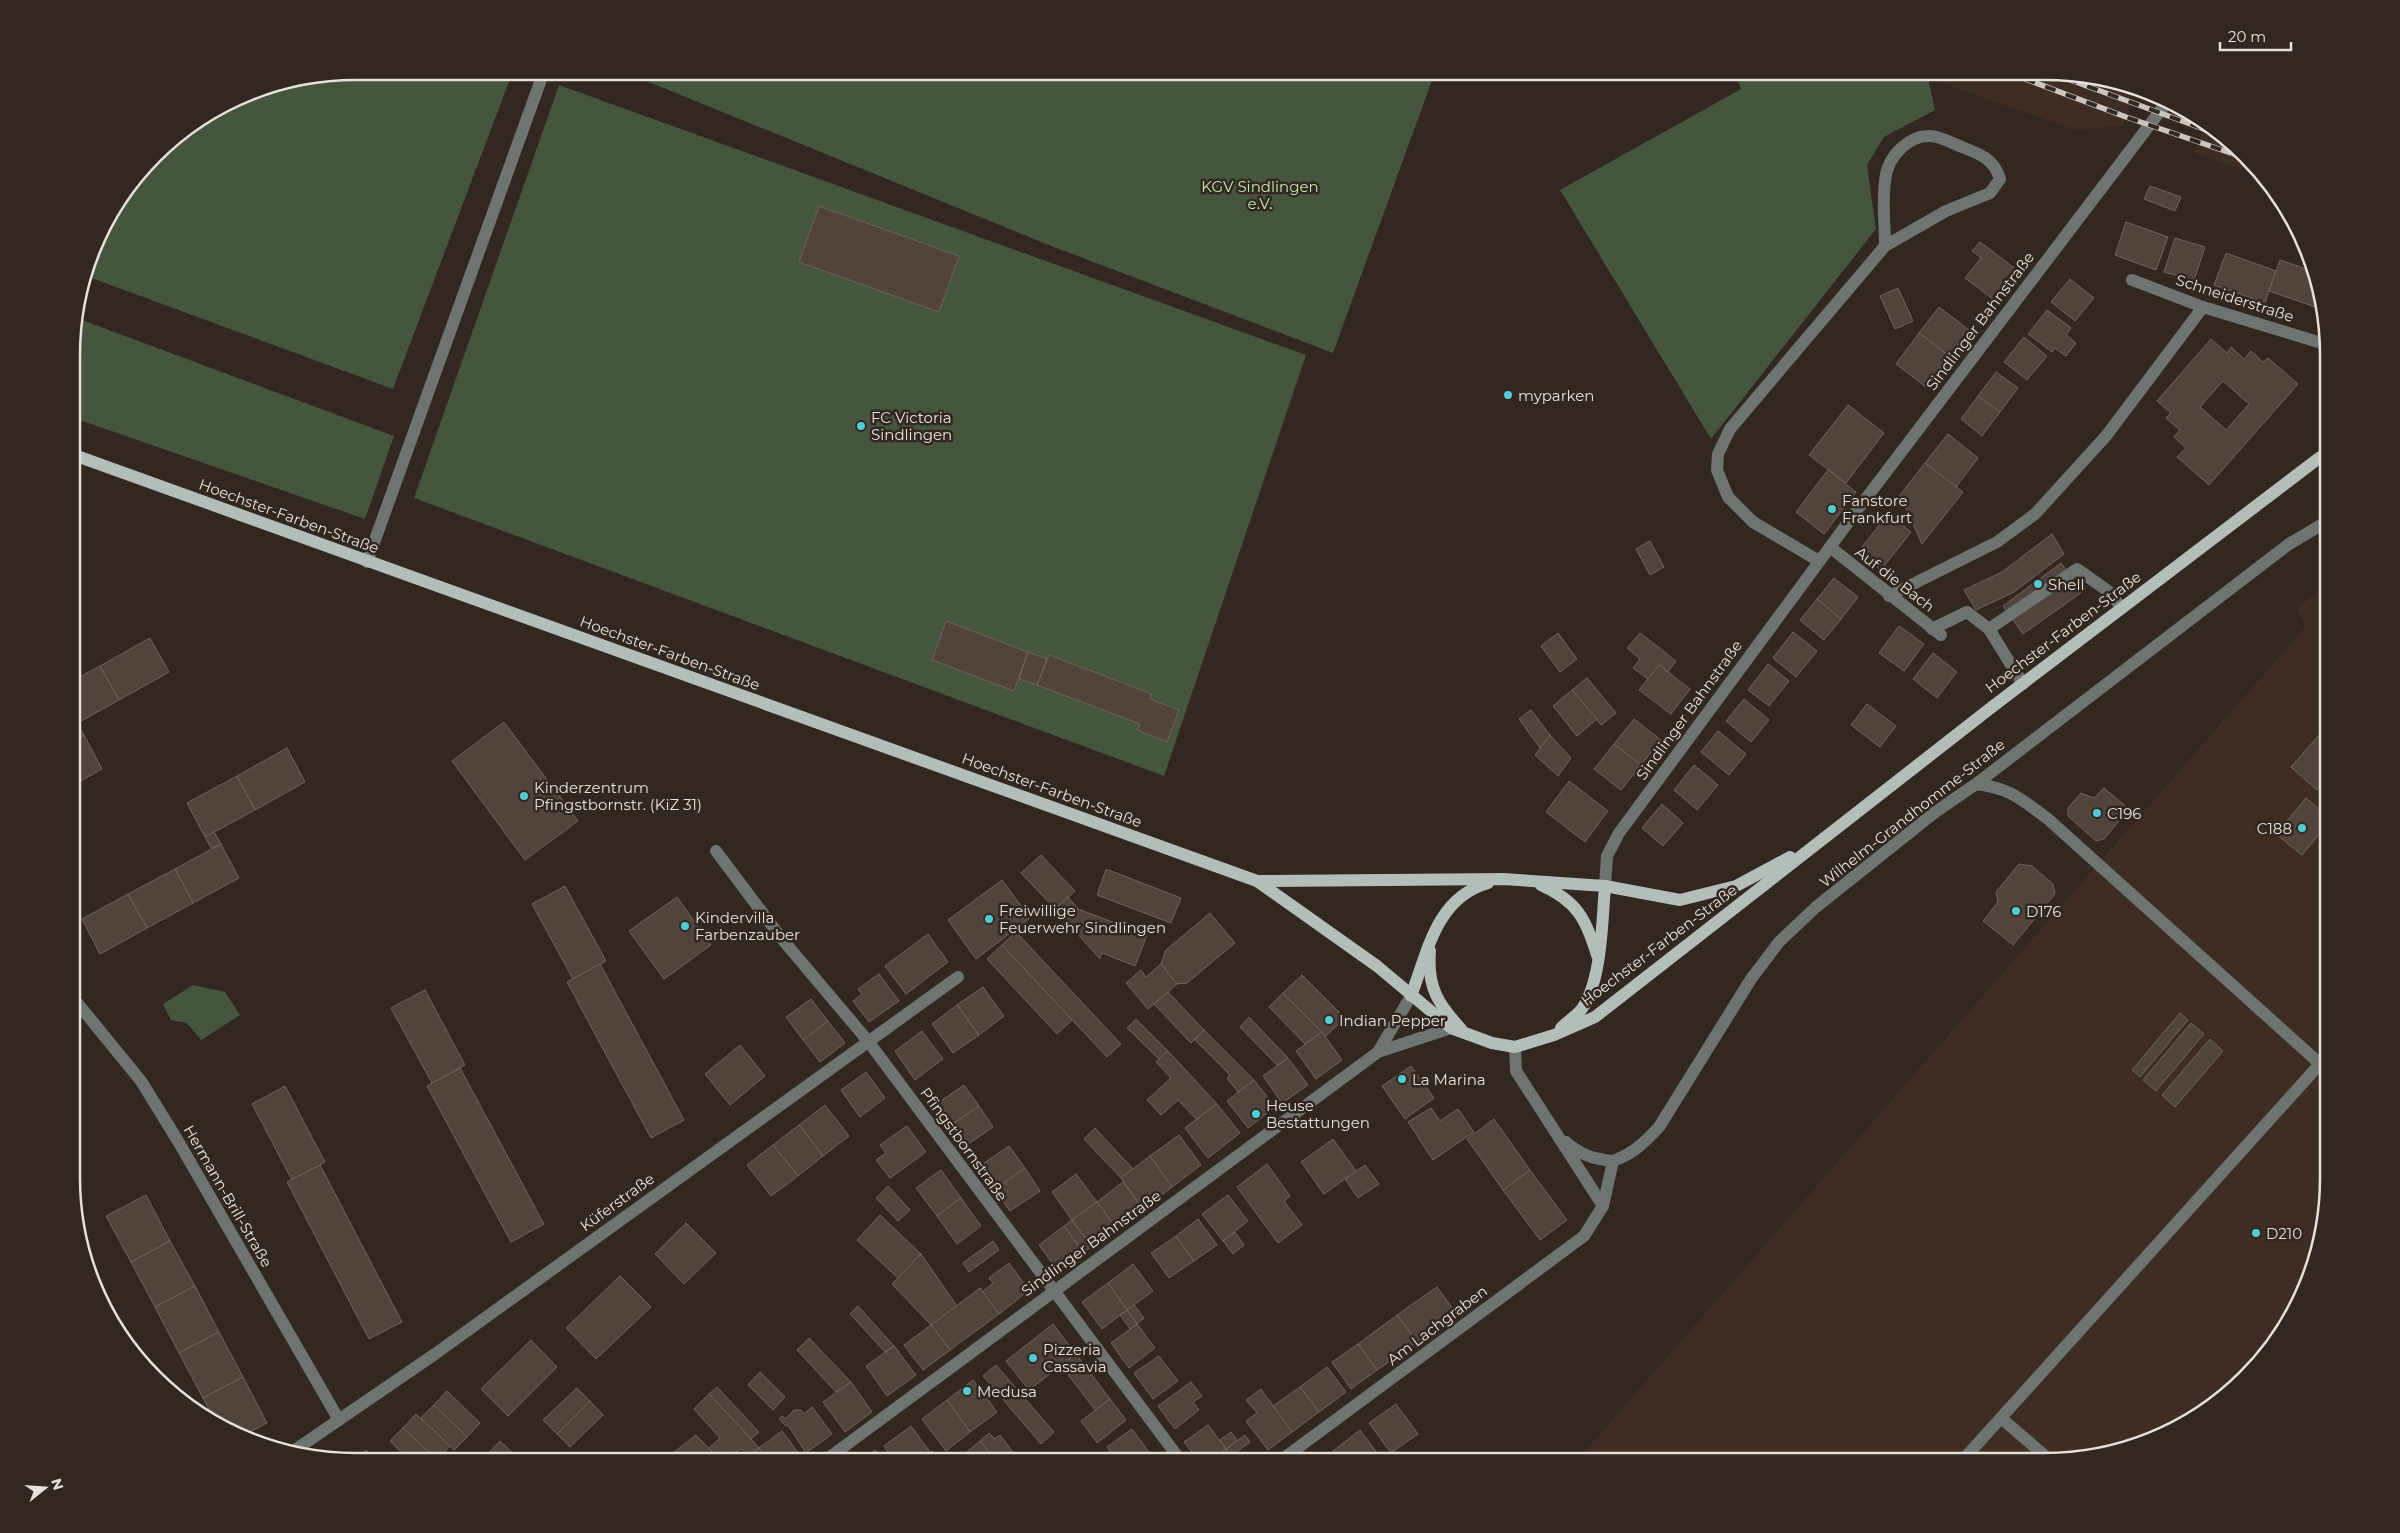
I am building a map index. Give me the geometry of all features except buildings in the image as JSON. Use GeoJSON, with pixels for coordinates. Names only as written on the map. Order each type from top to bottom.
{"type":"FeatureCollection","features":[{"type":"Feature","properties":{"kind":"main road","name":"Hoechster-Farben-Straße"},"geometry":{"type":"LineString","coordinates":[[80,457],[1256,880],[1377,966],[1450,1028],[1492,1043],[1515,1046],[1554,1035],[1594,1017],[2023,684],[2320,459]]}},
{"type":"Feature","properties":{"kind":"main road","name":"Hoechster-Farben-Straße"},"geometry":{"type":"LineString","coordinates":[[1256,880],[1532,880],[1605,886],[1658,898],[1680,900],[1695,898],[1736,886],[1820,841]]}},
{"type":"Feature","properties":{"kind":"main road"},"geometry":{"type":"LineString","coordinates":[[1411,996],[1424,955],[1444,912],[1458,898],[1474,887],[1503,879]]}},
{"type":"Feature","properties":{"kind":"main road"},"geometry":{"type":"LineString","coordinates":[[1532,880],[1560,893],[1577,909],[1589,929],[1598,962]]}},
{"type":"Feature","properties":{"kind":"main road"},"geometry":{"type":"LineString","coordinates":[[1554,1035],[1582,1009],[1593,982],[1598,962],[1605,886]]}},
{"type":"Feature","properties":{"kind":"main road"},"geometry":{"type":"LineString","coordinates":[[1430,944],[1429,961],[1432,987],[1441,1007],[1466,1033]]}},
{"type":"Feature","properties":{"kind":"street"},"geometry":{"type":"LineString","coordinates":[[368,562],[541,80]]}},
{"type":"Feature","properties":{"kind":"street","name":"Sindlinger Bahnstraße"},"geometry":{"type":"LineString","coordinates":[[1605,886],[1607,856],[1619,833],[1819,561],[2164,107]]}},
{"type":"Feature","properties":{"kind":"street"},"geometry":{"type":"LineString","coordinates":[[1819,561],[1752,522],[1728,497],[1717,470],[1718,454],[1730,429],[1885,246],[1946,210],[1990,193],[2000,179],[1996,166],[1982,154],[1936,137],[1912,138],[1893,160],[1885,180],[1885,246]]}},
{"type":"Feature","properties":{"kind":"street","name":"Schneiderstraße"},"geometry":{"type":"LineString","coordinates":[[2132,280],[2203,307],[2319,342]]}},
{"type":"Feature","properties":{"kind":"street"},"geometry":{"type":"LineString","coordinates":[[1889,596],[1997,542],[2035,514],[2106,436],[2203,307]]}},
{"type":"Feature","properties":{"kind":"street","name":"Wilhelm-Grandhomme-Straße"},"geometry":{"type":"LineString","coordinates":[[1613,1161],[1629,1155],[1642,1145],[1659,1127],[1751,979],[1779,942],[1816,907],[1934,813],[1976,784],[2289,544],[2320,525]]}},
{"type":"Feature","properties":{"kind":"street","name":"Auf die Bach"},"geometry":{"type":"LineString","coordinates":[[1830,547],[1889,596],[1937,632],[1967,612],[1989,629]]}},
{"type":"Feature","properties":{"kind":"street"},"geometry":{"type":"LineString","coordinates":[[2023,684],[1989,629],[2077,569],[2108,591],[2122,608]]}},
{"type":"Feature","properties":{"kind":"street"},"geometry":{"type":"LineString","coordinates":[[1976,784],[1997,786],[2014,794],[2048,819],[2320,1059]]}},
{"type":"Feature","properties":{"kind":"street","name":"Pfingstbornstraße"},"geometry":{"type":"LineString","coordinates":[[716,851],[782,939],[868,1041],[1174,1453]]}},
{"type":"Feature","properties":{"kind":"street","name":"Küferstraße"},"geometry":{"type":"LineString","coordinates":[[299,1447],[451,1342],[958,977]]}},
{"type":"Feature","properties":{"kind":"street","name":"Sindlinger Bahnstraße"},"geometry":{"type":"LineString","coordinates":[[1378,1052],[1411,996]]}},
{"type":"Feature","properties":{"kind":"street","name":"Hermann-Brill-Straße"},"geometry":{"type":"LineString","coordinates":[[80,1006],[141,1081],[178,1141],[339,1420]]}},
{"type":"Feature","properties":{"kind":"street","name":"Sindlinger Bahnstraße"},"geometry":{"type":"LineString","coordinates":[[835,1453],[1378,1052],[1450,1028]]}},
{"type":"Feature","properties":{"kind":"street"},"geometry":{"type":"LineString","coordinates":[[1515,1046],[1516,1071],[1604,1206]]}},
{"type":"Feature","properties":{"kind":"street"},"geometry":{"type":"LineString","coordinates":[[1969,1453],[2320,1068]]}},
{"type":"Feature","properties":{"kind":"street"},"geometry":{"type":"LineString","coordinates":[[1550,1124],[1581,1154],[1595,1159],[1613,1161],[1604,1206]]}},
{"type":"Feature","properties":{"kind":"street","name":"Am Lachgraben"},"geometry":{"type":"LineString","coordinates":[[1291,1453],[1584,1236],[1604,1206]]}},
{"type":"Feature","properties":{"kind":"street"},"geometry":{"type":"LineString","coordinates":[[2001,1418],[2042,1453]]}},
{"type":"Feature","properties":{"kind":"shaded area"},"geometry":{"type":"Polygon","coordinates":[[[1934,80],[2045,80],[2081,82],[2133,95],[2123,126],[2075,130],[1934,80]]]}},
{"type":"Feature","properties":{"kind":"shaded area"},"geometry":{"type":"Polygon","coordinates":[[[2203,130],[2240,160],[2252,174],[2194,153],[2203,130]]]}},
{"type":"Feature","properties":{"kind":"shaded area"},"geometry":{"type":"Polygon","coordinates":[[[2320,590],[2320,1178],[2315,1232],[2305,1267],[2292,1300],[2263,1346],[2240,1373],[2213,1396],[2183,1416],[2167,1425],[2134,1438],[2116,1444],[2081,1451],[2045,1453],[1583,1453],[2305,627],[2297,608],[2320,590]]]}},
{"type":"Feature","properties":{"kind":"green space"},"geometry":{"type":"Polygon","coordinates":[[[355,80],[510,80],[393,389],[91,278],[101,250],[108,233],[126,202],[160,160],[202,126],[233,108],[284,89],[319,82],[355,80]]]}},
{"type":"Feature","properties":{"kind":"green space","name":"KGV Sindlingen e.V."},"geometry":{"type":"Polygon","coordinates":[[[650,80],[1432,80],[1333,353],[1046,244],[649,82],[650,80]]]}},
{"type":"Feature","properties":{"kind":"green space"},"geometry":{"type":"Polygon","coordinates":[[[1738,80],[1928,80],[1935,110],[1884,137],[1867,165],[1876,229],[1711,439],[1560,190],[1741,89],[1738,80]]]}},
{"type":"Feature","properties":{"kind":"green space","name":"FC Victoria Sindlingen"},"geometry":{"type":"Polygon","coordinates":[[[559,85],[1306,355],[1164,776],[414,498],[559,85]]]}},
{"type":"Feature","properties":{"kind":"green space"},"geometry":{"type":"Polygon","coordinates":[[[82,320],[394,436],[365,519],[80,420],[82,320]]]}},
{"type":"Feature","properties":{"kind":"green space"},"geometry":{"type":"Polygon","coordinates":[[[193,985],[225,992],[240,1015],[201,1040],[187,1023],[171,1020],[163,1004],[193,985]]]}},
{"type":"Feature","properties":{"kind":"railway"},"geometry":{"type":"LineString","coordinates":[[2028,80],[2126,117],[2233,154]]}},
{"type":"Feature","properties":{"kind":"railway"},"geometry":{"type":"LineString","coordinates":[[2075,82],[2200,128]]}},
{"type":"Feature","properties":{"kind":"place","name":"myparken"},"geometry":{"type":"Point","coordinates":[1508,395]}},
{"type":"Feature","properties":{"kind":"place","name":"FC Victoria Sindlingen"},"geometry":{"type":"Point","coordinates":[861,426]}},
{"type":"Feature","properties":{"kind":"place","name":"Fanstore Frankfurt"},"geometry":{"type":"Point","coordinates":[1832,509]}},
{"type":"Feature","properties":{"kind":"place","name":"Shell"},"geometry":{"type":"Point","coordinates":[2038,584]}},
{"type":"Feature","properties":{"kind":"place","name":"Kinderzentrum Pfingstbornstr. (KiZ 31)"},"geometry":{"type":"Point","coordinates":[524,796]}},
{"type":"Feature","properties":{"kind":"place","name":"C196"},"geometry":{"type":"Point","coordinates":[2097,813]}},
{"type":"Feature","properties":{"kind":"place","name":"C188"},"geometry":{"type":"Point","coordinates":[2302,828]}},
{"type":"Feature","properties":{"kind":"place","name":"D176"},"geometry":{"type":"Point","coordinates":[2016,911]}},
{"type":"Feature","properties":{"kind":"place","name":"Freiwillige Feuerwehr Sindlingen"},"geometry":{"type":"Point","coordinates":[989,919]}},
{"type":"Feature","properties":{"kind":"place","name":"Kindervilla Farbenzauber"},"geometry":{"type":"Point","coordinates":[685,926]}},
{"type":"Feature","properties":{"kind":"place","name":"Indian Pepper"},"geometry":{"type":"Point","coordinates":[1329,1020]}},
{"type":"Feature","properties":{"kind":"place","name":"La Marina"},"geometry":{"type":"Point","coordinates":[1402,1079]}},
{"type":"Feature","properties":{"kind":"place","name":"Heuse Bestattungen"},"geometry":{"type":"Point","coordinates":[1256,1114]}},
{"type":"Feature","properties":{"kind":"place","name":"D210"},"geometry":{"type":"Point","coordinates":[2256,1233]}},
{"type":"Feature","properties":{"kind":"place","name":"Pizzeria Cassavia"},"geometry":{"type":"Point","coordinates":[1033,1358]}},
{"type":"Feature","properties":{"kind":"place","name":"Medusa"},"geometry":{"type":"Point","coordinates":[967,1391]}}]}
